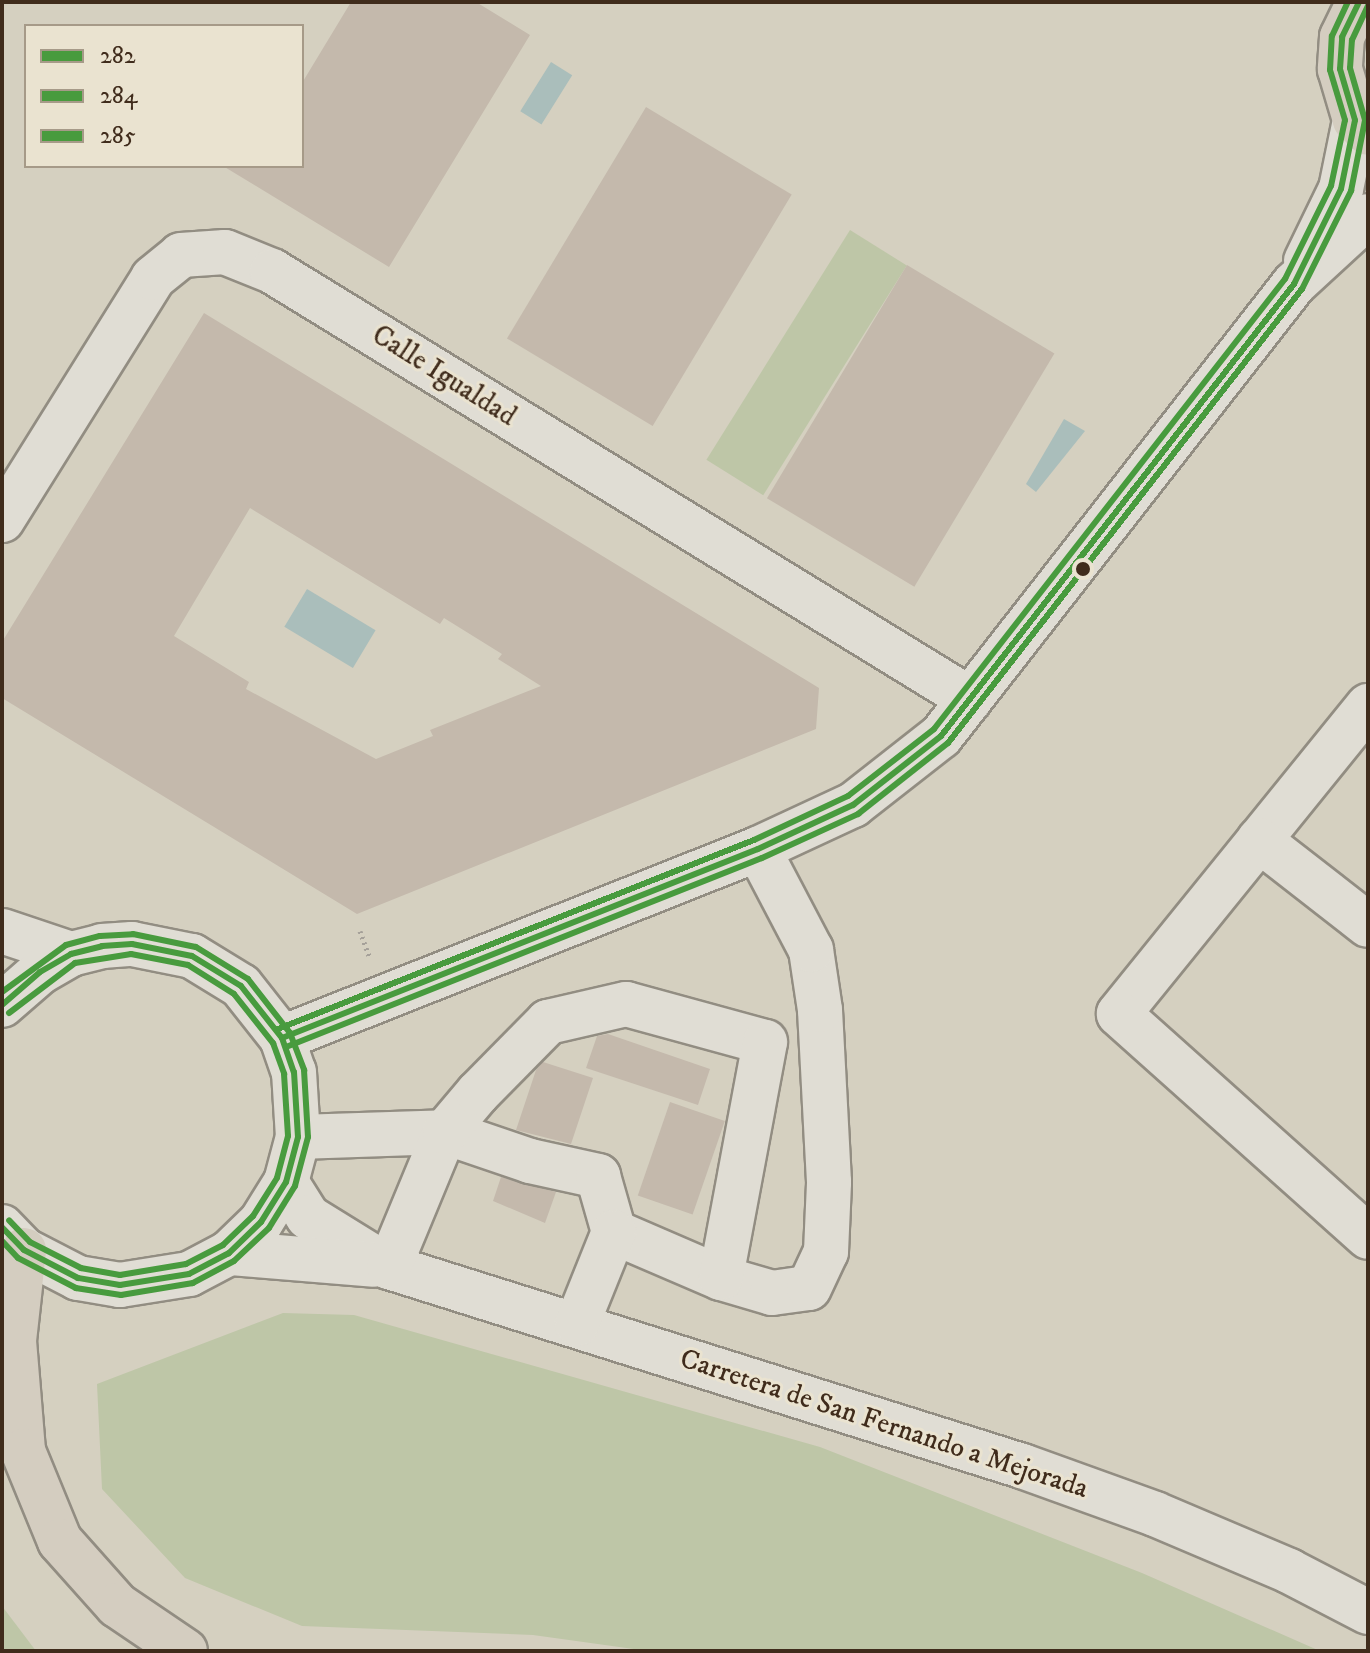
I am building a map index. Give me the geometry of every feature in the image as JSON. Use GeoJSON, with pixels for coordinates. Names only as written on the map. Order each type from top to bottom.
{"type":"FeatureCollection","features":[{"type":"Feature","properties":{"kind":"main road"},"geometry":{"type":"LineString","coordinates":[[1345,14],[1340,69],[1362,127]]}},
{"type":"Feature","properties":{"kind":"main road"},"geometry":{"type":"LineString","coordinates":[[13,1239],[14,1341],[23,1451],[60,1541],[117,1605],[185,1651]]}},
{"type":"Feature","properties":{"kind":"street"},"geometry":{"type":"LineString","coordinates":[[1294,284],[1341,189],[1362,127]]}},
{"type":"Feature","properties":{"kind":"street"},"geometry":{"type":"LineString","coordinates":[[282,1038],[758,849],[853,805],[941,736],[1294,284],[1368,216]]}},
{"type":"Feature","properties":{"kind":"street","name":"Calle Igualdad"},"geometry":{"type":"LineString","coordinates":[[2,520],[153,278],[181,255],[225,252],[272,271],[970,699]]}},
{"type":"Feature","properties":{"kind":"street"},"geometry":{"type":"LineString","coordinates":[[1368,706],[1119,1014],[1368,1237]]}},
{"type":"Feature","properties":{"kind":"street"},"geometry":{"type":"LineString","coordinates":[[1259,840],[1368,925]]}},
{"type":"Feature","properties":{"kind":"street"},"geometry":{"type":"LineString","coordinates":[[614,1232],[721,1278],[772,1293],[809,1288],[826,1252],[829,1182],[820,1010],[811,950],[758,849]]}},
{"type":"Feature","properties":{"kind":"street"},"geometry":{"type":"LineString","coordinates":[[2,931],[71,954]]}},
{"type":"Feature","properties":{"kind":"street"},"geometry":{"type":"LineString","coordinates":[[2,1005],[13,990],[71,954],[132,944],[192,956],[241,986],[282,1038],[294,1072],[298,1137],[286,1182],[261,1222],[229,1253],[189,1274],[120,1285],[78,1278],[13,1239]]}},
{"type":"Feature","properties":{"kind":"street"},"geometry":{"type":"LineString","coordinates":[[389,1267],[445,1132],[548,1022],[626,1004],[765,1042],[721,1278]]}},
{"type":"Feature","properties":{"kind":"street"},"geometry":{"type":"LineString","coordinates":[[298,1137],[445,1132],[530,1161],[598,1176],[614,1232],[577,1324]]}},
{"type":"Feature","properties":{"kind":"street"},"geometry":{"type":"LineString","coordinates":[[286,1182],[308,1217],[389,1267]]}},
{"type":"Feature","properties":{"kind":"street"},"geometry":{"type":"LineString","coordinates":[[229,1253],[389,1267]]}},
{"type":"Feature","properties":{"kind":"street","name":"Carretera de San Fernando a Mejorada"},"geometry":{"type":"LineString","coordinates":[[389,1267],[1037,1471],[1275,1565],[1368,1612]]}},
{"type":"Feature","properties":{"kind":"green space"},"geometry":{"type":"Polygon","coordinates":[[[850,230],[907,266],[763,495],[706,460],[850,230]]]}},
{"type":"Feature","properties":{"kind":"green space"},"geometry":{"type":"Polygon","coordinates":[[[283,1313],[354,1315],[820,1447],[1142,1573],[1320,1651],[648,1651],[533,1635],[302,1626],[185,1578],[102,1489],[97,1384],[283,1313]]]}},
{"type":"Feature","properties":{"kind":"green space"},"geometry":{"type":"Polygon","coordinates":[[[2,1606],[36,1651],[2,1651],[2,1606]]]}},
{"type":"Feature","properties":{"kind":"shaded area"},"geometry":{"type":"Polygon","coordinates":[[[551,62],[572,75],[541,124],[520,111],[551,62]]]}},
{"type":"Feature","properties":{"kind":"shaded area"},"geometry":{"type":"Polygon","coordinates":[[[1064,419],[1085,431],[1036,492],[1026,484],[1064,419]]]}},
{"type":"Feature","properties":{"kind":"shaded area"},"geometry":{"type":"Polygon","coordinates":[[[307,589],[376,630],[353,668],[284,627],[307,589]]]}},
{"type":"Feature","properties":{"kind":"building"},"geometry":{"type":"Polygon","coordinates":[[[351,2],[476,2],[530,35],[389,267],[226,168],[304,168],[304,80],[351,2]]]}},
{"type":"Feature","properties":{"kind":"building"},"geometry":{"type":"Polygon","coordinates":[[[646,107],[792,195],[653,426],[507,338],[646,107]]]}},
{"type":"Feature","properties":{"kind":"building"},"geometry":{"type":"Polygon","coordinates":[[[907,265],[1054,354],[914,587],[767,498],[907,265]]]}},
{"type":"Feature","properties":{"kind":"building"},"geometry":{"type":"Polygon","coordinates":[[[204,313],[819,688],[816,729],[357,914],[2,698],[2,642],[204,313]],[[250,508],[174,636],[249,682],[246,689],[376,759],[433,736],[430,730],[541,686],[498,659],[502,654],[444,618],[440,624],[250,508]]]}},
{"type":"Feature","properties":{"kind":"building"},"geometry":{"type":"Polygon","coordinates":[[[608,1034],[710,1069],[698,1105],[586,1068],[597,1036],[608,1034]]]}},
{"type":"Feature","properties":{"kind":"building"},"geometry":{"type":"Polygon","coordinates":[[[543,1062],[593,1078],[571,1144],[516,1130],[536,1070],[543,1062]]]}},
{"type":"Feature","properties":{"kind":"building"},"geometry":{"type":"Polygon","coordinates":[[[670,1102],[725,1121],[693,1214],[638,1196],[670,1102]]]}},
{"type":"Feature","properties":{"kind":"building"},"geometry":{"type":"Polygon","coordinates":[[[501,1177],[556,1192],[545,1223],[493,1201],[501,1177]]]}},
{"type":"Feature","properties":{"kind":"transit line","name":"285"},"geometry":{"type":"LineString","coordinates":[[278,1029],[754,840],[848,796],[934,729],[1285,279],[1331,186],[1345,120],[1330,70],[1332,36],[1348,2]]}},
{"type":"Feature","properties":{"kind":"transit line","name":"282"},"geometry":{"type":"LineString","coordinates":[[282,1038],[758,849],[853,805],[941,736],[1294,284],[1341,189],[1355,120],[1340,69],[1342,37],[1359,2]]}},
{"type":"Feature","properties":{"kind":"transit line","name":"284"},"geometry":{"type":"LineString","coordinates":[[286,1047],[762,858],[858,814],[948,743],[1302,289],[1351,191],[1365,120],[1350,68],[1352,40],[1368,6]]}},
{"type":"Feature","properties":{"kind":"transit line","name":"285"},"geometry":{"type":"LineString","coordinates":[[2,992],[66,945],[100,936],[133,934],[196,947],[248,979],[290,1033],[304,1070],[308,1137],[295,1186],[269,1228],[234,1261],[193,1283],[121,1295],[76,1288],[18,1258],[2,1241]]}},
{"type":"Feature","properties":{"kind":"transit line","name":"282"},"geometry":{"type":"LineString","coordinates":[[2,1005],[40,972],[71,954],[102,946],[132,944],[192,956],[241,986],[282,1038],[294,1072],[298,1137],[286,1182],[261,1222],[229,1253],[189,1274],[120,1285],[78,1278],[24,1250],[2,1227]]}},
{"type":"Feature","properties":{"kind":"transit line","name":"284"},"geometry":{"type":"LineString","coordinates":[[9,1013],[75,963],[131,954],[188,965],[234,994],[273,1043],[284,1074],[288,1136],[277,1178],[253,1216],[223,1245],[186,1264],[120,1275],[81,1268],[30,1242],[9,1220]]}}]}
